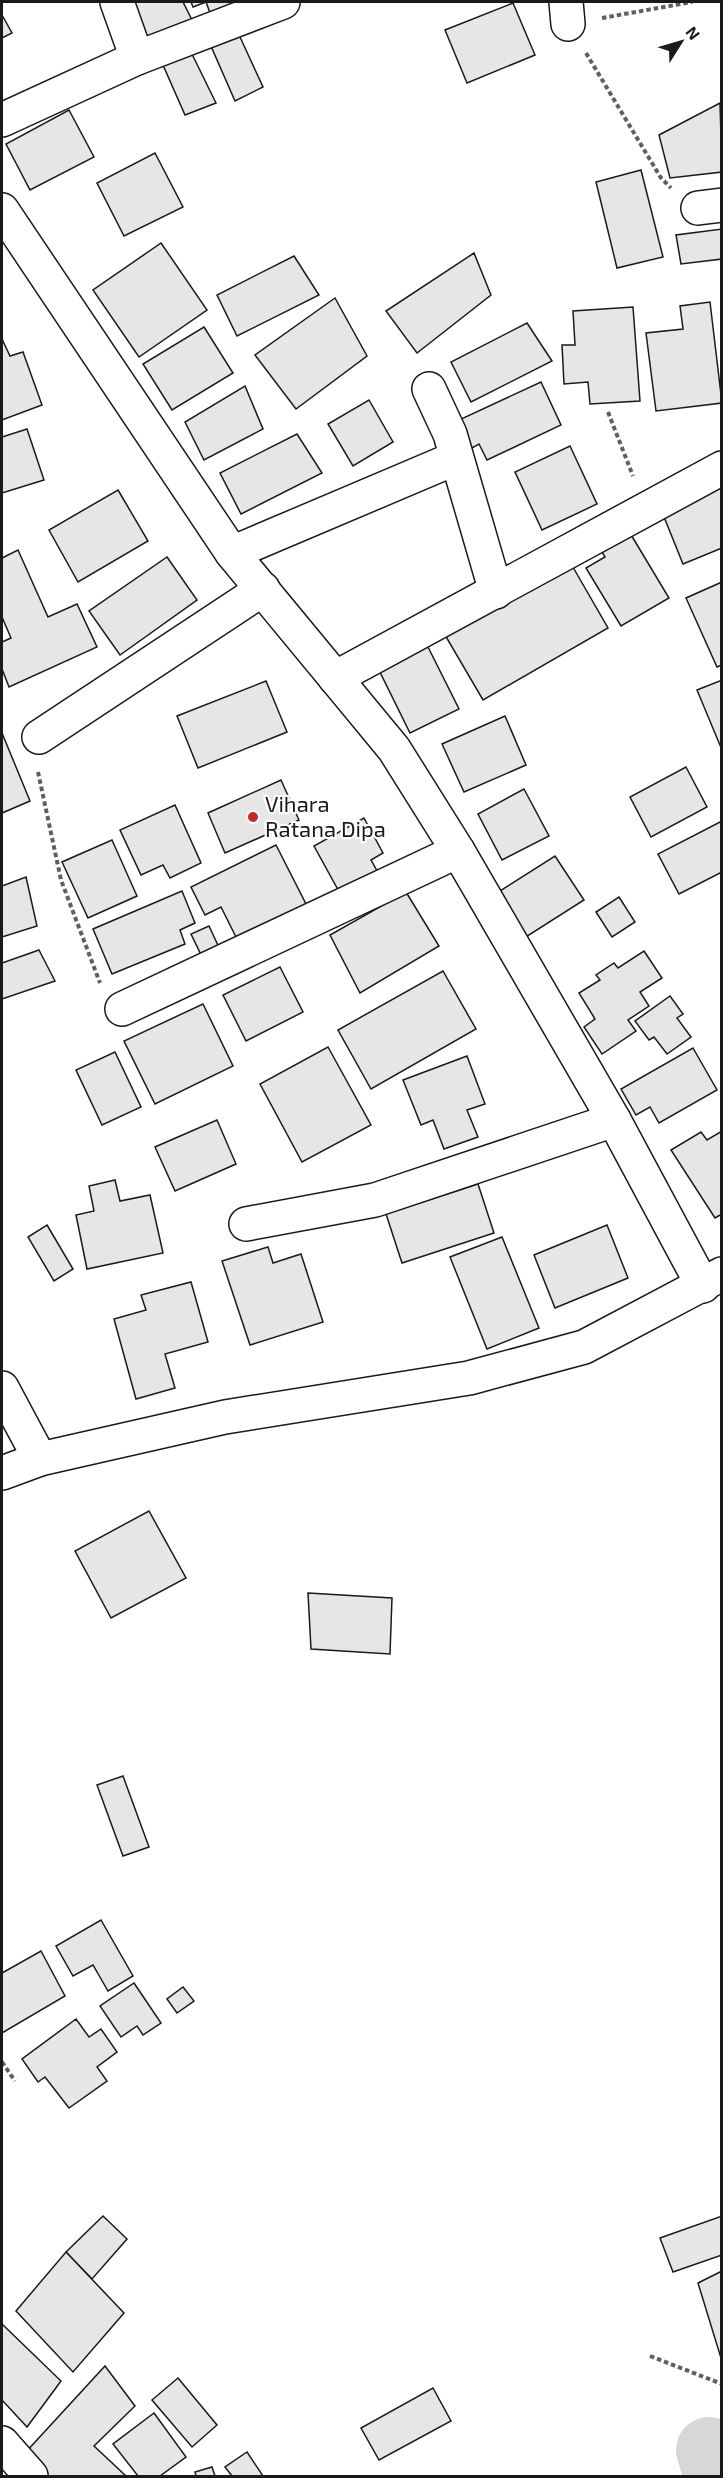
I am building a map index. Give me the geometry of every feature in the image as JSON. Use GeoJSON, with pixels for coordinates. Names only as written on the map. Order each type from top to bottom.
{"type":"FeatureCollection","features":[{"type":"Feature","properties":{"kind":"street"},"geometry":{"type":"LineString","coordinates":[[117,2],[136,58]]}},
{"type":"Feature","properties":{"kind":"street"},"geometry":{"type":"LineString","coordinates":[[2,120],[136,58],[283,2]]}},
{"type":"Feature","properties":{"kind":"street"},"geometry":{"type":"LineString","coordinates":[[2,210],[232,553],[394,750],[458,851],[614,1120],[712,1280],[584,1347],[469,1378],[225,1417],[40,1459],[2,1473]]}},
{"type":"Feature","properties":{"kind":"street"},"geometry":{"type":"LineString","coordinates":[[429,389],[450,434],[496,592]]}},
{"type":"Feature","properties":{"kind":"street"},"geometry":{"type":"LineString","coordinates":[[232,553],[456,458]]}},
{"type":"Feature","properties":{"kind":"street"},"geometry":{"type":"LineString","coordinates":[[335,678],[722,468]]}},
{"type":"Feature","properties":{"kind":"street"},"geometry":{"type":"LineString","coordinates":[[39,737],[263,589]]}},
{"type":"Feature","properties":{"kind":"street"},"geometry":{"type":"LineString","coordinates":[[122,1009],[458,851]]}},
{"type":"Feature","properties":{"kind":"street"},"geometry":{"type":"LineString","coordinates":[[246,1224],[375,1200],[614,1120]]}},
{"type":"Feature","properties":{"kind":"street"},"geometry":{"type":"LineString","coordinates":[[2,1388],[40,1459]]}},
{"type":"Feature","properties":{"kind":"street"},"geometry":{"type":"LineString","coordinates":[[4,2452],[31,2476]]}},
{"type":"Feature","properties":{"kind":"path"},"geometry":{"type":"LineString","coordinates":[[692,2],[567,13],[661,178],[710,207]]}},
{"type":"Feature","properties":{"kind":"path"},"geometry":{"type":"LineString","coordinates":[[608,412],[646,508]]}},
{"type":"Feature","properties":{"kind":"path"},"geometry":{"type":"LineString","coordinates":[[39,737],[34,751],[61,880],[108,1003],[122,1009]]}},
{"type":"Feature","properties":{"kind":"path"},"geometry":{"type":"LineString","coordinates":[[2,2062],[15,2081]]}},
{"type":"Feature","properties":{"kind":"path"},"geometry":{"type":"LineString","coordinates":[[650,2356],[722,2384]]}},
{"type":"Feature","properties":{"kind":"building"},"geometry":{"type":"Polygon","coordinates":[[[129,2],[183,2],[196,28],[153,49],[129,2]]]}},
{"type":"Feature","properties":{"kind":"building"},"geometry":{"type":"Polygon","coordinates":[[[191,2],[206,2],[193,7],[191,2]]]}},
{"type":"Feature","properties":{"kind":"building"},"geometry":{"type":"Polygon","coordinates":[[[206,2],[256,2],[212,18],[206,2]]]}},
{"type":"Feature","properties":{"kind":"building"},"geometry":{"type":"Polygon","coordinates":[[[513,3],[535,55],[467,83],[445,30],[513,3]]]}},
{"type":"Feature","properties":{"kind":"building"},"geometry":{"type":"Polygon","coordinates":[[[2,15],[12,33],[2,38],[2,15]]]}},
{"type":"Feature","properties":{"kind":"building"},"geometry":{"type":"Polygon","coordinates":[[[234,24],[263,87],[235,101],[207,37],[234,24]]]}},
{"type":"Feature","properties":{"kind":"building"},"geometry":{"type":"Polygon","coordinates":[[[190,50],[216,103],[185,115],[163,65],[190,50]]]}},
{"type":"Feature","properties":{"kind":"building"},"geometry":{"type":"Polygon","coordinates":[[[720,103],[722,172],[670,178],[659,135],[720,103]]]}},
{"type":"Feature","properties":{"kind":"building"},"geometry":{"type":"Polygon","coordinates":[[[69,110],[94,157],[30,190],[6,144],[69,110]]]}},
{"type":"Feature","properties":{"kind":"building"},"geometry":{"type":"Polygon","coordinates":[[[155,153],[183,207],[124,236],[97,183],[155,153]]]}},
{"type":"Feature","properties":{"kind":"building"},"geometry":{"type":"Polygon","coordinates":[[[641,170],[663,257],[617,268],[596,182],[641,170]]]}},
{"type":"Feature","properties":{"kind":"building"},"geometry":{"type":"Polygon","coordinates":[[[722,229],[722,259],[681,264],[676,235],[722,229]]]}},
{"type":"Feature","properties":{"kind":"building"},"geometry":{"type":"Polygon","coordinates":[[[161,243],[207,310],[139,357],[93,290],[161,243]]]}},
{"type":"Feature","properties":{"kind":"building"},"geometry":{"type":"Polygon","coordinates":[[[474,253],[491,295],[417,353],[386,311],[474,253]]]}},
{"type":"Feature","properties":{"kind":"building"},"geometry":{"type":"Polygon","coordinates":[[[294,256],[319,295],[237,336],[217,295],[294,256]]]}},
{"type":"Feature","properties":{"kind":"building"},"geometry":{"type":"Polygon","coordinates":[[[335,298],[367,356],[296,409],[255,355],[335,298]]]}},
{"type":"Feature","properties":{"kind":"building"},"geometry":{"type":"Polygon","coordinates":[[[710,302],[722,403],[656,411],[646,333],[683,329],[680,306],[710,302]]]}},
{"type":"Feature","properties":{"kind":"building"},"geometry":{"type":"Polygon","coordinates":[[[633,307],[640,401],[590,404],[588,382],[564,384],[562,345],[575,345],[573,311],[633,307]]]}},
{"type":"Feature","properties":{"kind":"building"},"geometry":{"type":"Polygon","coordinates":[[[527,323],[552,361],[471,402],[451,362],[527,323]]]}},
{"type":"Feature","properties":{"kind":"building"},"geometry":{"type":"Polygon","coordinates":[[[204,327],[233,373],[172,410],[143,364],[204,327]]]}},
{"type":"Feature","properties":{"kind":"building"},"geometry":{"type":"Polygon","coordinates":[[[2,339],[10,356],[23,352],[42,405],[2,420],[2,339]]]}},
{"type":"Feature","properties":{"kind":"building"},"geometry":{"type":"Polygon","coordinates":[[[541,382],[561,425],[487,460],[479,444],[472,448],[459,420],[541,382]]]}},
{"type":"Feature","properties":{"kind":"building"},"geometry":{"type":"Polygon","coordinates":[[[245,386],[263,429],[204,460],[185,422],[245,386]]]}},
{"type":"Feature","properties":{"kind":"building"},"geometry":{"type":"Polygon","coordinates":[[[369,400],[393,442],[353,466],[328,424],[369,400]]]}},
{"type":"Feature","properties":{"kind":"building"},"geometry":{"type":"Polygon","coordinates":[[[27,429],[44,480],[2,493],[2,437],[27,429]]]}},
{"type":"Feature","properties":{"kind":"building"},"geometry":{"type":"Polygon","coordinates":[[[297,434],[322,473],[241,514],[220,473],[297,434]]]}},
{"type":"Feature","properties":{"kind":"building"},"geometry":{"type":"Polygon","coordinates":[[[570,446],[597,504],[542,530],[515,472],[570,446]]]}},
{"type":"Feature","properties":{"kind":"building"},"geometry":{"type":"Polygon","coordinates":[[[722,482],[722,548],[683,564],[660,507],[722,482]]]}},
{"type":"Feature","properties":{"kind":"building"},"geometry":{"type":"Polygon","coordinates":[[[118,490],[148,541],[78,582],[49,530],[118,490]]]}},
{"type":"Feature","properties":{"kind":"building"},"geometry":{"type":"Polygon","coordinates":[[[627,528],[669,598],[621,626],[586,568],[605,557],[598,545],[627,528]]]}},
{"type":"Feature","properties":{"kind":"building"},"geometry":{"type":"Polygon","coordinates":[[[18,550],[48,617],[77,604],[97,647],[9,687],[2,669],[2,642],[11,638],[2,617],[2,558],[18,550]]]}},
{"type":"Feature","properties":{"kind":"building"},"geometry":{"type":"Polygon","coordinates":[[[167,557],[197,600],[120,655],[89,611],[167,557]]]}},
{"type":"Feature","properties":{"kind":"building"},"geometry":{"type":"Polygon","coordinates":[[[570,562],[608,628],[483,700],[445,635],[570,562]]]}},
{"type":"Feature","properties":{"kind":"building"},"geometry":{"type":"Polygon","coordinates":[[[722,582],[722,665],[717,667],[686,598],[722,582]]]}},
{"type":"Feature","properties":{"kind":"building"},"geometry":{"type":"Polygon","coordinates":[[[425,641],[459,709],[410,733],[376,664],[425,641]]]}},
{"type":"Feature","properties":{"kind":"building"},"geometry":{"type":"Polygon","coordinates":[[[722,680],[722,750],[697,690],[722,680]]]}},
{"type":"Feature","properties":{"kind":"building"},"geometry":{"type":"Polygon","coordinates":[[[266,681],[287,732],[198,768],[177,716],[266,681]]]}},
{"type":"Feature","properties":{"kind":"building"},"geometry":{"type":"Polygon","coordinates":[[[505,716],[526,765],[464,792],[442,744],[505,716]]]}},
{"type":"Feature","properties":{"kind":"building"},"geometry":{"type":"Polygon","coordinates":[[[2,733],[30,801],[2,813],[2,733]]]}},
{"type":"Feature","properties":{"kind":"building"},"geometry":{"type":"Polygon","coordinates":[[[686,767],[707,807],[651,837],[630,797],[686,767]]]}},
{"type":"Feature","properties":{"kind":"building","name":"Vihara Ratana Dipa"},"geometry":{"type":"Polygon","coordinates":[[[281,780],[299,820],[225,853],[208,813],[281,780]]]}},
{"type":"Feature","properties":{"kind":"building"},"geometry":{"type":"Polygon","coordinates":[[[524,789],[549,836],[502,860],[478,814],[524,789]]]}},
{"type":"Feature","properties":{"kind":"building"},"geometry":{"type":"Polygon","coordinates":[[[175,805],[201,863],[170,878],[163,865],[141,875],[120,830],[175,805]]]}},
{"type":"Feature","properties":{"kind":"building"},"geometry":{"type":"Polygon","coordinates":[[[364,818],[383,853],[371,860],[380,876],[342,897],[314,846],[364,818]]]}},
{"type":"Feature","properties":{"kind":"building"},"geometry":{"type":"Polygon","coordinates":[[[722,821],[722,872],[679,894],[658,854],[722,821]]]}},
{"type":"Feature","properties":{"kind":"building"},"geometry":{"type":"Polygon","coordinates":[[[112,840],[137,896],[88,918],[62,862],[112,840]]]}},
{"type":"Feature","properties":{"kind":"building"},"geometry":{"type":"Polygon","coordinates":[[[276,845],[307,906],[238,941],[221,907],[205,915],[191,887],[276,845]]]}},
{"type":"Feature","properties":{"kind":"building"},"geometry":{"type":"Polygon","coordinates":[[[555,856],[584,900],[518,942],[489,898],[555,856]]]}},
{"type":"Feature","properties":{"kind":"building"},"geometry":{"type":"Polygon","coordinates":[[[26,877],[37,926],[2,937],[2,886],[26,877]]]}},
{"type":"Feature","properties":{"kind":"building"},"geometry":{"type":"Polygon","coordinates":[[[182,891],[195,923],[180,930],[185,944],[112,974],[93,929],[182,891]]]}},
{"type":"Feature","properties":{"kind":"building"},"geometry":{"type":"Polygon","coordinates":[[[406,892],[439,946],[360,993],[330,935],[406,892]]]}},
{"type":"Feature","properties":{"kind":"building"},"geometry":{"type":"Polygon","coordinates":[[[619,897],[635,922],[612,937],[596,912],[619,897]]]}},
{"type":"Feature","properties":{"kind":"building"},"geometry":{"type":"Polygon","coordinates":[[[209,926],[222,954],[205,963],[191,934],[209,926]]]}},
{"type":"Feature","properties":{"kind":"building"},"geometry":{"type":"Polygon","coordinates":[[[39,950],[55,981],[2,999],[2,963],[39,950]]]}},
{"type":"Feature","properties":{"kind":"building"},"geometry":{"type":"Polygon","coordinates":[[[644,951],[662,978],[640,992],[649,1006],[628,1020],[636,1031],[602,1054],[584,1027],[595,1019],[579,993],[600,980],[596,975],[614,963],[618,968],[644,951]]]}},
{"type":"Feature","properties":{"kind":"building"},"geometry":{"type":"Polygon","coordinates":[[[280,967],[303,1012],[246,1041],[223,995],[280,967]]]}},
{"type":"Feature","properties":{"kind":"building"},"geometry":{"type":"Polygon","coordinates":[[[443,971],[476,1029],[371,1089],[338,1030],[443,971]]]}},
{"type":"Feature","properties":{"kind":"building"},"geometry":{"type":"Polygon","coordinates":[[[670,996],[683,1014],[677,1018],[691,1037],[667,1054],[654,1037],[649,1040],[635,1021],[670,996]]]}},
{"type":"Feature","properties":{"kind":"building"},"geometry":{"type":"Polygon","coordinates":[[[203,1004],[233,1066],[155,1104],[124,1041],[203,1004]]]}},
{"type":"Feature","properties":{"kind":"building"},"geometry":{"type":"Polygon","coordinates":[[[328,1047],[371,1125],[302,1162],[260,1084],[328,1047]]]}},
{"type":"Feature","properties":{"kind":"building"},"geometry":{"type":"Polygon","coordinates":[[[693,1048],[717,1090],[659,1123],[650,1107],[636,1115],[621,1089],[693,1048]]]}},
{"type":"Feature","properties":{"kind":"building"},"geometry":{"type":"Polygon","coordinates":[[[115,1052],[141,1107],[102,1125],[76,1070],[115,1052]]]}},
{"type":"Feature","properties":{"kind":"building"},"geometry":{"type":"Polygon","coordinates":[[[467,1056],[485,1104],[467,1110],[478,1137],[444,1149],[433,1120],[421,1125],[403,1080],[467,1056]]]}},
{"type":"Feature","properties":{"kind":"building"},"geometry":{"type":"Polygon","coordinates":[[[217,1120],[236,1164],[175,1191],[155,1147],[217,1120]]]}},
{"type":"Feature","properties":{"kind":"building"},"geometry":{"type":"Polygon","coordinates":[[[722,1131],[722,1214],[715,1218],[671,1150],[701,1132],[707,1140],[722,1131]]]}},
{"type":"Feature","properties":{"kind":"building"},"geometry":{"type":"Polygon","coordinates":[[[115,1180],[120,1201],[150,1195],[163,1253],[87,1269],[76,1215],[94,1211],[89,1186],[115,1180]]]}},
{"type":"Feature","properties":{"kind":"building"},"geometry":{"type":"Polygon","coordinates":[[[478,1184],[494,1233],[402,1263],[386,1214],[478,1184]]]}},
{"type":"Feature","properties":{"kind":"building"},"geometry":{"type":"Polygon","coordinates":[[[47,1225],[73,1269],[54,1281],[28,1237],[47,1225]]]}},
{"type":"Feature","properties":{"kind":"building"},"geometry":{"type":"Polygon","coordinates":[[[607,1225],[628,1278],[555,1308],[534,1255],[607,1225]]]}},
{"type":"Feature","properties":{"kind":"building"},"geometry":{"type":"Polygon","coordinates":[[[502,1237],[539,1328],[487,1349],[450,1257],[502,1237]]]}},
{"type":"Feature","properties":{"kind":"building"},"geometry":{"type":"Polygon","coordinates":[[[268,1247],[273,1263],[301,1254],[323,1322],[250,1345],[222,1261],[268,1247]]]}},
{"type":"Feature","properties":{"kind":"building"},"geometry":{"type":"Polygon","coordinates":[[[191,1282],[208,1342],[165,1354],[175,1388],[136,1399],[114,1319],[146,1310],[141,1295],[191,1282]]]}},
{"type":"Feature","properties":{"kind":"building"},"geometry":{"type":"Polygon","coordinates":[[[149,1511],[186,1578],[111,1618],[75,1551],[149,1511]]]}},
{"type":"Feature","properties":{"kind":"building"},"geometry":{"type":"Polygon","coordinates":[[[308,1593],[392,1598],[390,1654],[311,1649],[308,1593]]]}},
{"type":"Feature","properties":{"kind":"building"},"geometry":{"type":"Polygon","coordinates":[[[123,1776],[149,1847],[123,1856],[97,1785],[123,1776]]]}},
{"type":"Feature","properties":{"kind":"building"},"geometry":{"type":"Polygon","coordinates":[[[101,1920],[133,1976],[108,1991],[93,1965],[73,1976],[56,1946],[101,1920]]]}},
{"type":"Feature","properties":{"kind":"building"},"geometry":{"type":"Polygon","coordinates":[[[41,1951],[65,1996],[2,2033],[2,1973],[41,1951]]]}},
{"type":"Feature","properties":{"kind":"building"},"geometry":{"type":"Polygon","coordinates":[[[134,1983],[161,2023],[143,2035],[137,2026],[121,2037],[100,2006],[134,1983]]]}},
{"type":"Feature","properties":{"kind":"building"},"geometry":{"type":"Polygon","coordinates":[[[183,1987],[194,2001],[177,2013],[167,1999],[183,1987]]]}},
{"type":"Feature","properties":{"kind":"building"},"geometry":{"type":"Polygon","coordinates":[[[76,2019],[89,2037],[101,2029],[117,2052],[97,2067],[107,2081],[69,2108],[45,2077],[38,2082],[22,2059],[76,2019]]]}},
{"type":"Feature","properties":{"kind":"building"},"geometry":{"type":"Polygon","coordinates":[[[103,2216],[127,2239],[92,2279],[66,2252],[103,2216]]]}},
{"type":"Feature","properties":{"kind":"building"},"geometry":{"type":"Polygon","coordinates":[[[722,2216],[722,2255],[673,2272],[660,2238],[722,2216]]]}},
{"type":"Feature","properties":{"kind":"building"},"geometry":{"type":"Polygon","coordinates":[[[66,2252],[124,2313],[73,2372],[16,2311],[66,2252]]]}},
{"type":"Feature","properties":{"kind":"building"},"geometry":{"type":"Polygon","coordinates":[[[722,2271],[722,2358],[721,2358],[698,2283],[722,2271]]]}},
{"type":"Feature","properties":{"kind":"building"},"geometry":{"type":"Polygon","coordinates":[[[2,2324],[61,2381],[27,2427],[2,2400],[2,2324]]]}},
{"type":"Feature","properties":{"kind":"building"},"geometry":{"type":"Polygon","coordinates":[[[105,2366],[135,2406],[94,2446],[126,2476],[49,2476],[25,2453],[105,2366]]]}},
{"type":"Feature","properties":{"kind":"building"},"geometry":{"type":"Polygon","coordinates":[[[178,2378],[217,2425],[192,2447],[152,2400],[178,2378]]]}},
{"type":"Feature","properties":{"kind":"building"},"geometry":{"type":"Polygon","coordinates":[[[433,2388],[451,2421],[379,2460],[361,2428],[433,2388]]]}},
{"type":"Feature","properties":{"kind":"building"},"geometry":{"type":"Polygon","coordinates":[[[154,2413],[186,2457],[160,2476],[138,2476],[113,2444],[154,2413]]]}},
{"type":"Feature","properties":{"kind":"building"},"geometry":{"type":"Polygon","coordinates":[[[247,2452],[263,2476],[232,2476],[225,2467],[247,2452]]]}},
{"type":"Feature","properties":{"kind":"building"},"geometry":{"type":"Polygon","coordinates":[[[212,2467],[215,2476],[196,2476],[195,2472],[212,2467]]]}},
{"type":"Feature","properties":{"kind":"waterway"},"geometry":{"type":"LineString","coordinates":[[709,2450],[717,2476]]}},
{"type":"Feature","properties":{"kind":"place","name":"Vihara Ratana Dipa"},"geometry":{"type":"Point","coordinates":[253,817]}}]}
